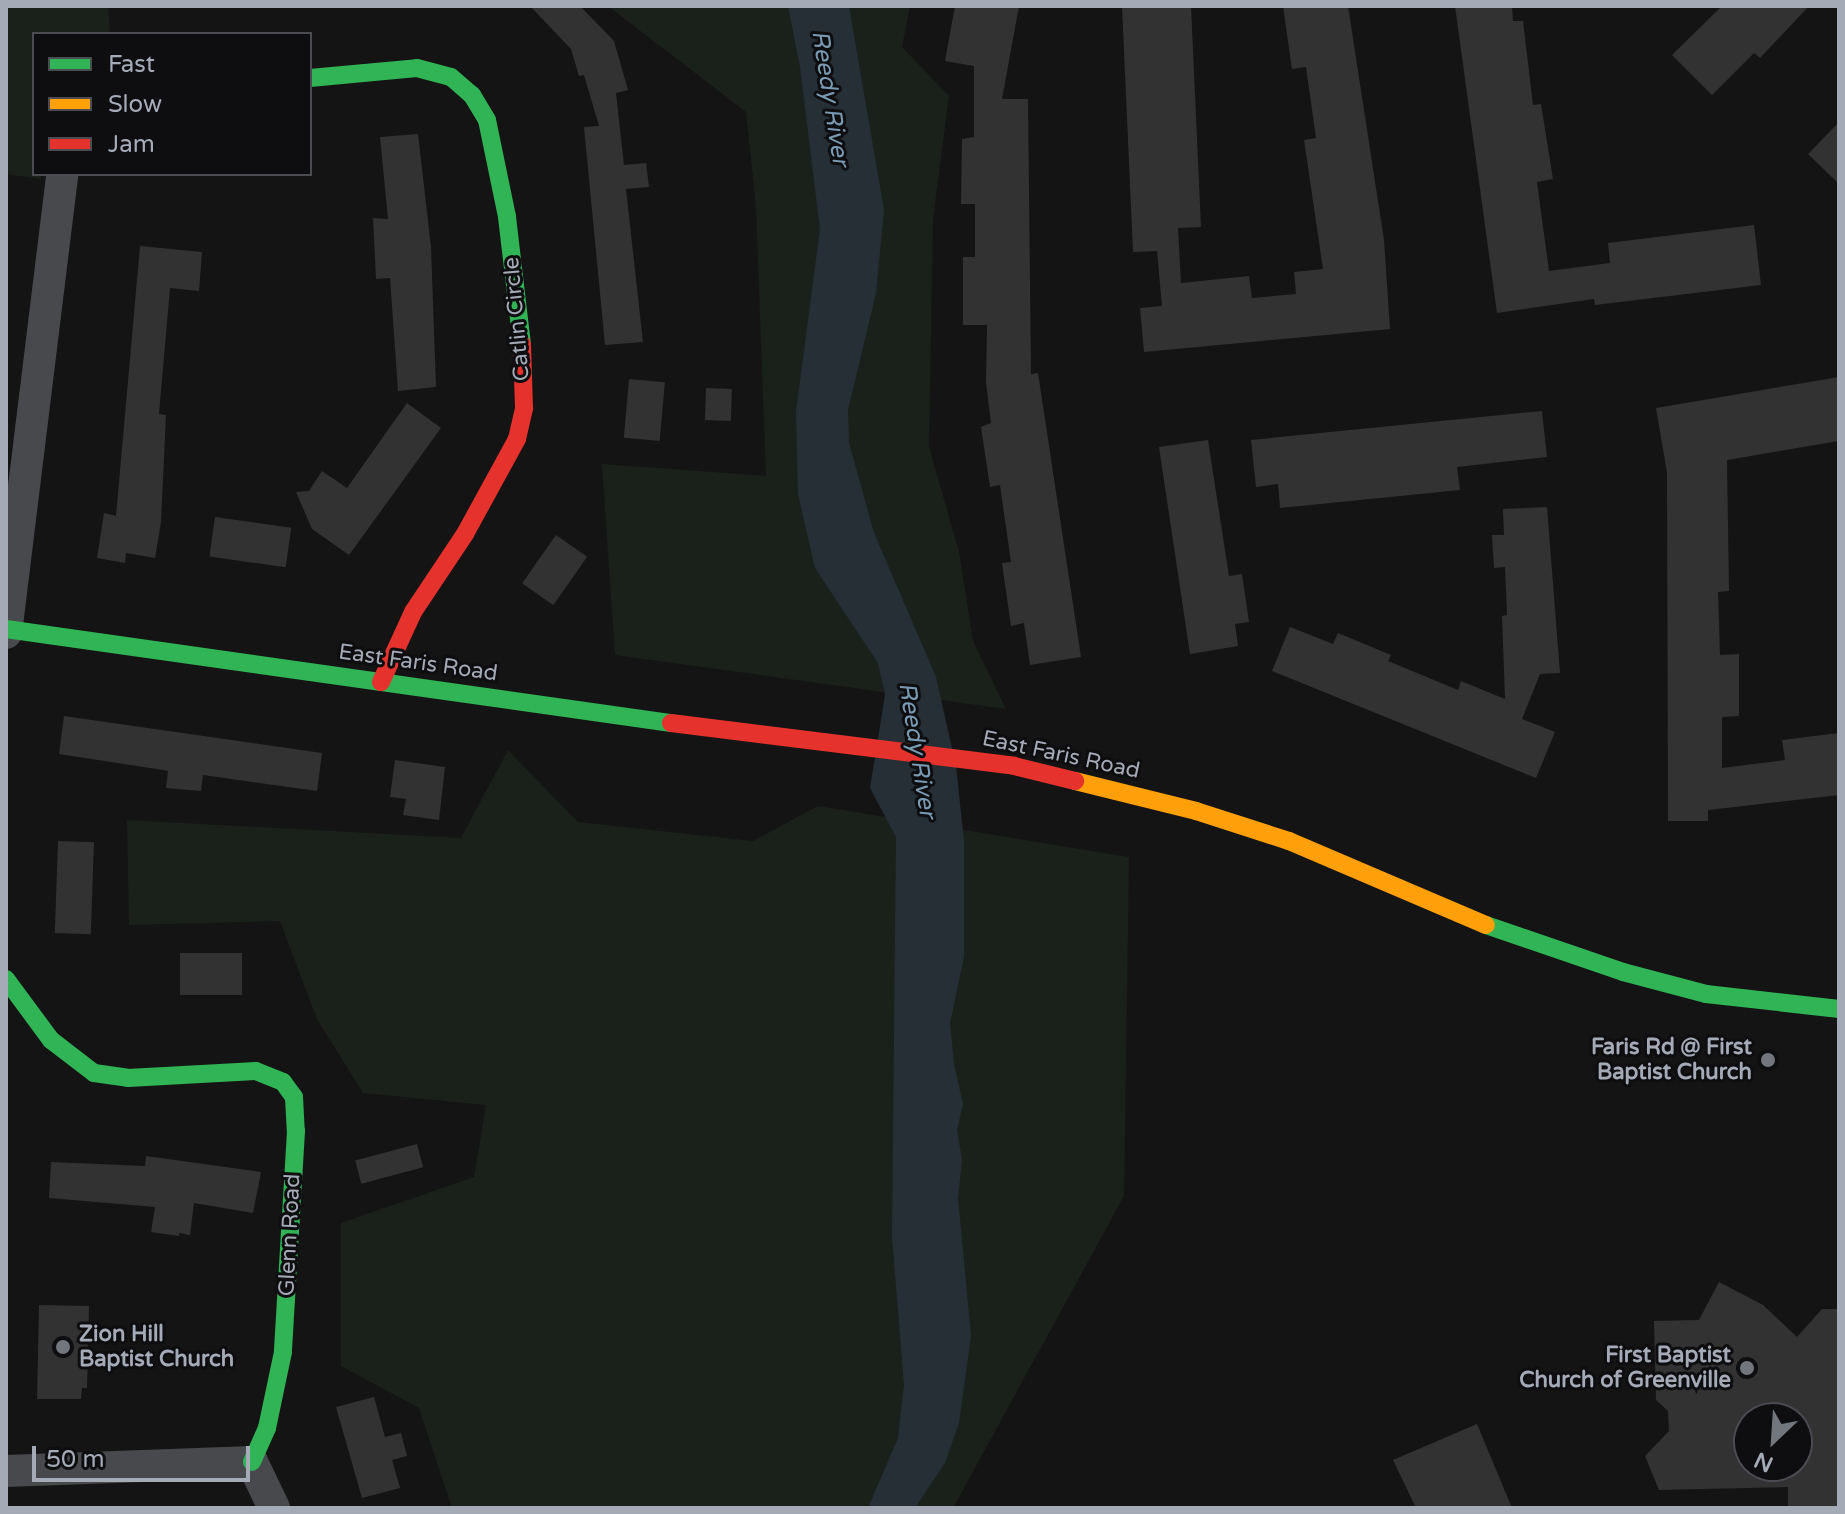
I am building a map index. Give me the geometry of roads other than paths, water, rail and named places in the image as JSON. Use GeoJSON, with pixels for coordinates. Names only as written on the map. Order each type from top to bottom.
{"type":"FeatureCollection","features":[{"type":"Feature","properties":{"kind":"main road","name":"Catlin Circle"},"geometry":{"type":"LineString","coordinates":[[312,78],[417,68],[451,77],[472,95],[487,120],[495,149],[523,350],[524,408],[517,439],[465,534],[413,612],[381,682]]}},
{"type":"Feature","properties":{"kind":"main road","name":"East Faris Road"},"geometry":{"type":"LineString","coordinates":[[6,630],[823,745],[1014,766],[1181,807],[1289,841],[1517,938],[1623,972],[1706,994],[1839,1009]]}},
{"type":"Feature","properties":{"kind":"main road","name":"Glenn Road"},"geometry":{"type":"LineString","coordinates":[[6,979],[51,1040],[94,1073],[128,1078],[256,1071],[283,1082],[294,1097],[296,1131],[283,1352],[267,1428],[252,1462]]}},
{"type":"Feature","properties":{"kind":"street"},"geometry":{"type":"LineString","coordinates":[[6,630],[62,176]]}},
{"type":"Feature","properties":{"kind":"street"},"geometry":{"type":"LineString","coordinates":[[6,1471],[252,1462],[274,1508]]}},
{"type":"Feature","properties":{"kind":"water","name":"Reedy River"},"geometry":{"type":"Polygon","coordinates":[[[788,6],[849,6],[884,210],[876,293],[848,410],[849,443],[874,533],[936,677],[956,766],[964,841],[964,957],[950,1023],[954,1064],[963,1104],[957,1130],[962,1160],[958,1198],[971,1336],[959,1423],[945,1463],[915,1508],[868,1508],[898,1438],[904,1385],[892,1236],[896,837],[870,788],[885,695],[878,663],[815,568],[798,494],[796,412],[820,229],[800,67],[788,6]]]}},
{"type":"Feature","properties":{"kind":"place","name":"Faris Rd @ First Baptist Church"},"geometry":{"type":"Point","coordinates":[1768,1060]}},
{"type":"Feature","properties":{"kind":"place","name":"Zion Hill Baptist Church"},"geometry":{"type":"Point","coordinates":[63,1347]}},
{"type":"Feature","properties":{"kind":"place","name":"First Baptist Church of Greenville"},"geometry":{"type":"Point","coordinates":[1747,1368]}}]}
